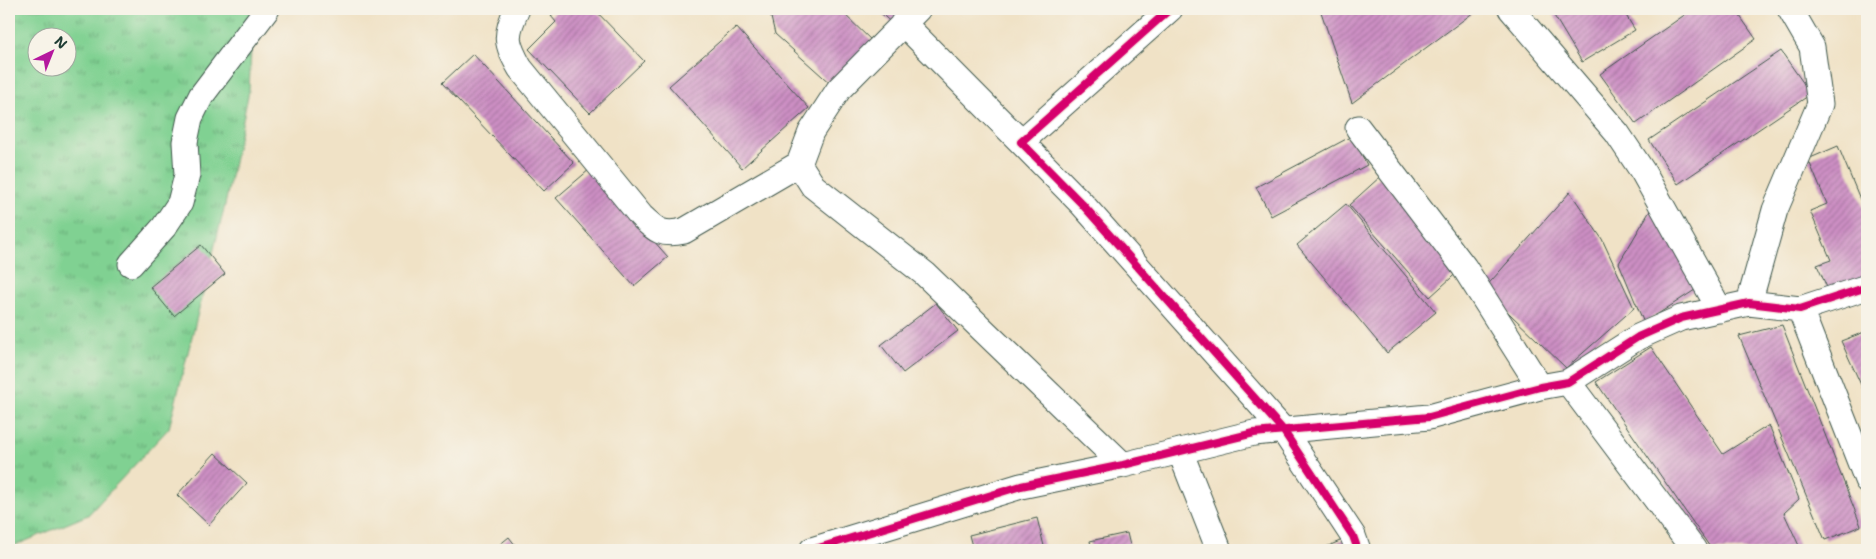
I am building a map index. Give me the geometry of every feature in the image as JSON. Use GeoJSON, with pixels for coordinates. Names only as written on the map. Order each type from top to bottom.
{"type":"FeatureCollection","features":[{"type":"Feature","properties":{"kind":"street"},"geometry":{"type":"LineString","coordinates":[[130,264],[164,227],[180,202],[187,175],[185,142],[190,118],[201,96],[267,9]]}},
{"type":"Feature","properties":{"kind":"street"},"geometry":{"type":"LineString","coordinates":[[517,9],[508,27],[508,45],[520,68],[641,216],[662,232],[669,234],[684,231],[800,164],[811,132],[839,89],[911,16],[1021,142],[1082,204],[1283,430],[1353,536],[1358,550]]}},
{"type":"Feature","properties":{"kind":"street"},"geometry":{"type":"LineString","coordinates":[[1021,142],[1170,9]]}},
{"type":"Feature","properties":{"kind":"street"},"geometry":{"type":"LineString","coordinates":[[1511,9],[1617,133],[1652,188],[1720,310]]}},
{"type":"Feature","properties":{"kind":"street"},"geometry":{"type":"LineString","coordinates":[[1749,303],[1775,210],[1820,104],[1812,47],[1790,9]]}},
{"type":"Feature","properties":{"kind":"street"},"geometry":{"type":"LineString","coordinates":[[1358,128],[1464,267],[1495,312],[1540,387]]}},
{"type":"Feature","properties":{"kind":"street"},"geometry":{"type":"LineString","coordinates":[[800,164],[813,186],[925,274],[1123,465]]}},
{"type":"Feature","properties":{"kind":"street"},"geometry":{"type":"LineString","coordinates":[[812,550],[1021,486],[1123,465],[1254,433],[1429,417],[1540,387],[1568,382],[1638,337],[1681,318],[1749,303],[1800,308],[1867,287]]}},
{"type":"Feature","properties":{"kind":"street"},"geometry":{"type":"LineString","coordinates":[[1800,308],[1867,480]]}},
{"type":"Feature","properties":{"kind":"street"},"geometry":{"type":"LineString","coordinates":[[1568,382],[1694,550]]}},
{"type":"Feature","properties":{"kind":"street"},"geometry":{"type":"LineString","coordinates":[[1180,451],[1219,550]]}},
{"type":"Feature","properties":{"kind":"green space"},"geometry":{"type":"Polygon","coordinates":[[[9,9],[253,9],[249,91],[225,205],[169,428],[88,515],[9,548],[9,9]]]}},
{"type":"Feature","properties":{"kind":"building"},"geometry":{"type":"Polygon","coordinates":[[[558,9],[594,9],[644,61],[590,113],[529,49],[556,22],[551,16],[558,9]]]}},
{"type":"Feature","properties":{"kind":"building"},"geometry":{"type":"Polygon","coordinates":[[[769,9],[839,9],[874,43],[832,85],[775,34],[769,9]]]}},
{"type":"Feature","properties":{"kind":"building"},"geometry":{"type":"Polygon","coordinates":[[[876,9],[911,9],[895,26],[876,9]]]}},
{"type":"Feature","properties":{"kind":"building"},"geometry":{"type":"Polygon","coordinates":[[[1320,9],[1478,9],[1352,103],[1320,9]]]}},
{"type":"Feature","properties":{"kind":"building"},"geometry":{"type":"Polygon","coordinates":[[[1550,9],[1622,9],[1635,30],[1582,62],[1550,9]]]}},
{"type":"Feature","properties":{"kind":"building"},"geometry":{"type":"Polygon","coordinates":[[[1693,9],[1735,9],[1756,39],[1636,124],[1600,74],[1693,9]]]}},
{"type":"Feature","properties":{"kind":"building"},"geometry":{"type":"Polygon","coordinates":[[[736,27],[809,108],[742,168],[669,86],[736,27]]]}},
{"type":"Feature","properties":{"kind":"building"},"geometry":{"type":"Polygon","coordinates":[[[1781,51],[1811,94],[1678,184],[1649,140],[1781,51]]]}},
{"type":"Feature","properties":{"kind":"building"},"geometry":{"type":"Polygon","coordinates":[[[473,54],[574,163],[544,191],[442,83],[473,54]]]}},
{"type":"Feature","properties":{"kind":"building"},"geometry":{"type":"Polygon","coordinates":[[[1352,136],[1367,165],[1271,216],[1256,187],[1352,136]]]}},
{"type":"Feature","properties":{"kind":"building"},"geometry":{"type":"Polygon","coordinates":[[[1838,146],[1867,216],[1867,277],[1829,292],[1817,265],[1831,260],[1810,211],[1827,204],[1808,159],[1838,146]]]}},
{"type":"Feature","properties":{"kind":"building"},"geometry":{"type":"Polygon","coordinates":[[[590,169],[668,257],[634,286],[556,198],[590,169]]]}},
{"type":"Feature","properties":{"kind":"building"},"geometry":{"type":"Polygon","coordinates":[[[1381,176],[1462,268],[1430,297],[1349,205],[1381,176]]]}},
{"type":"Feature","properties":{"kind":"building"},"geometry":{"type":"Polygon","coordinates":[[[1570,192],[1602,239],[1634,308],[1566,368],[1484,289],[1570,192]]]}},
{"type":"Feature","properties":{"kind":"building"},"geometry":{"type":"Polygon","coordinates":[[[1346,204],[1436,312],[1387,353],[1297,245],[1346,204]]]}},
{"type":"Feature","properties":{"kind":"building"},"geometry":{"type":"Polygon","coordinates":[[[1654,204],[1701,286],[1644,323],[1619,263],[1654,204]]]}},
{"type":"Feature","properties":{"kind":"building"},"geometry":{"type":"Polygon","coordinates":[[[201,245],[225,274],[174,316],[150,287],[201,245]]]}},
{"type":"Feature","properties":{"kind":"building"},"geometry":{"type":"Polygon","coordinates":[[[936,303],[958,331],[903,373],[881,345],[936,303]]]}},
{"type":"Feature","properties":{"kind":"building"},"geometry":{"type":"Polygon","coordinates":[[[1782,325],[1861,526],[1825,540],[1739,336],[1782,325]]]}},
{"type":"Feature","properties":{"kind":"building"},"geometry":{"type":"Polygon","coordinates":[[[1867,331],[1867,398],[1841,341],[1867,331]]]}},
{"type":"Feature","properties":{"kind":"building"},"geometry":{"type":"Polygon","coordinates":[[[1651,347],[1723,454],[1769,425],[1799,499],[1784,513],[1801,550],[1712,550],[1596,382],[1651,347]]]}},
{"type":"Feature","properties":{"kind":"building"},"geometry":{"type":"Polygon","coordinates":[[[215,453],[247,483],[209,525],[177,495],[215,453]]]}},
{"type":"Feature","properties":{"kind":"building"},"geometry":{"type":"Polygon","coordinates":[[[1037,518],[1045,550],[973,550],[969,535],[1037,518]]]}},
{"type":"Feature","properties":{"kind":"building"},"geometry":{"type":"Polygon","coordinates":[[[1127,533],[1131,550],[1092,550],[1090,541],[1127,533]]]}},
{"type":"Feature","properties":{"kind":"building"},"geometry":{"type":"Polygon","coordinates":[[[509,537],[519,550],[493,550],[509,537]]]}},
{"type":"Feature","properties":{"kind":"building"},"geometry":{"type":"Polygon","coordinates":[[[1347,538],[1352,550],[1319,550],[1347,538]]]}},
{"type":"Feature","properties":{"kind":"cycle path"},"geometry":{"type":"LineString","coordinates":[[1170,9],[1021,142],[1082,204],[1283,430],[1353,536],[1358,550]]}},
{"type":"Feature","properties":{"kind":"cycle path"},"geometry":{"type":"LineString","coordinates":[[812,550],[1021,486],[1123,465],[1254,433],[1429,417],[1540,387],[1568,382],[1638,337],[1681,318],[1749,303],[1800,309],[1867,287]]}}]}
